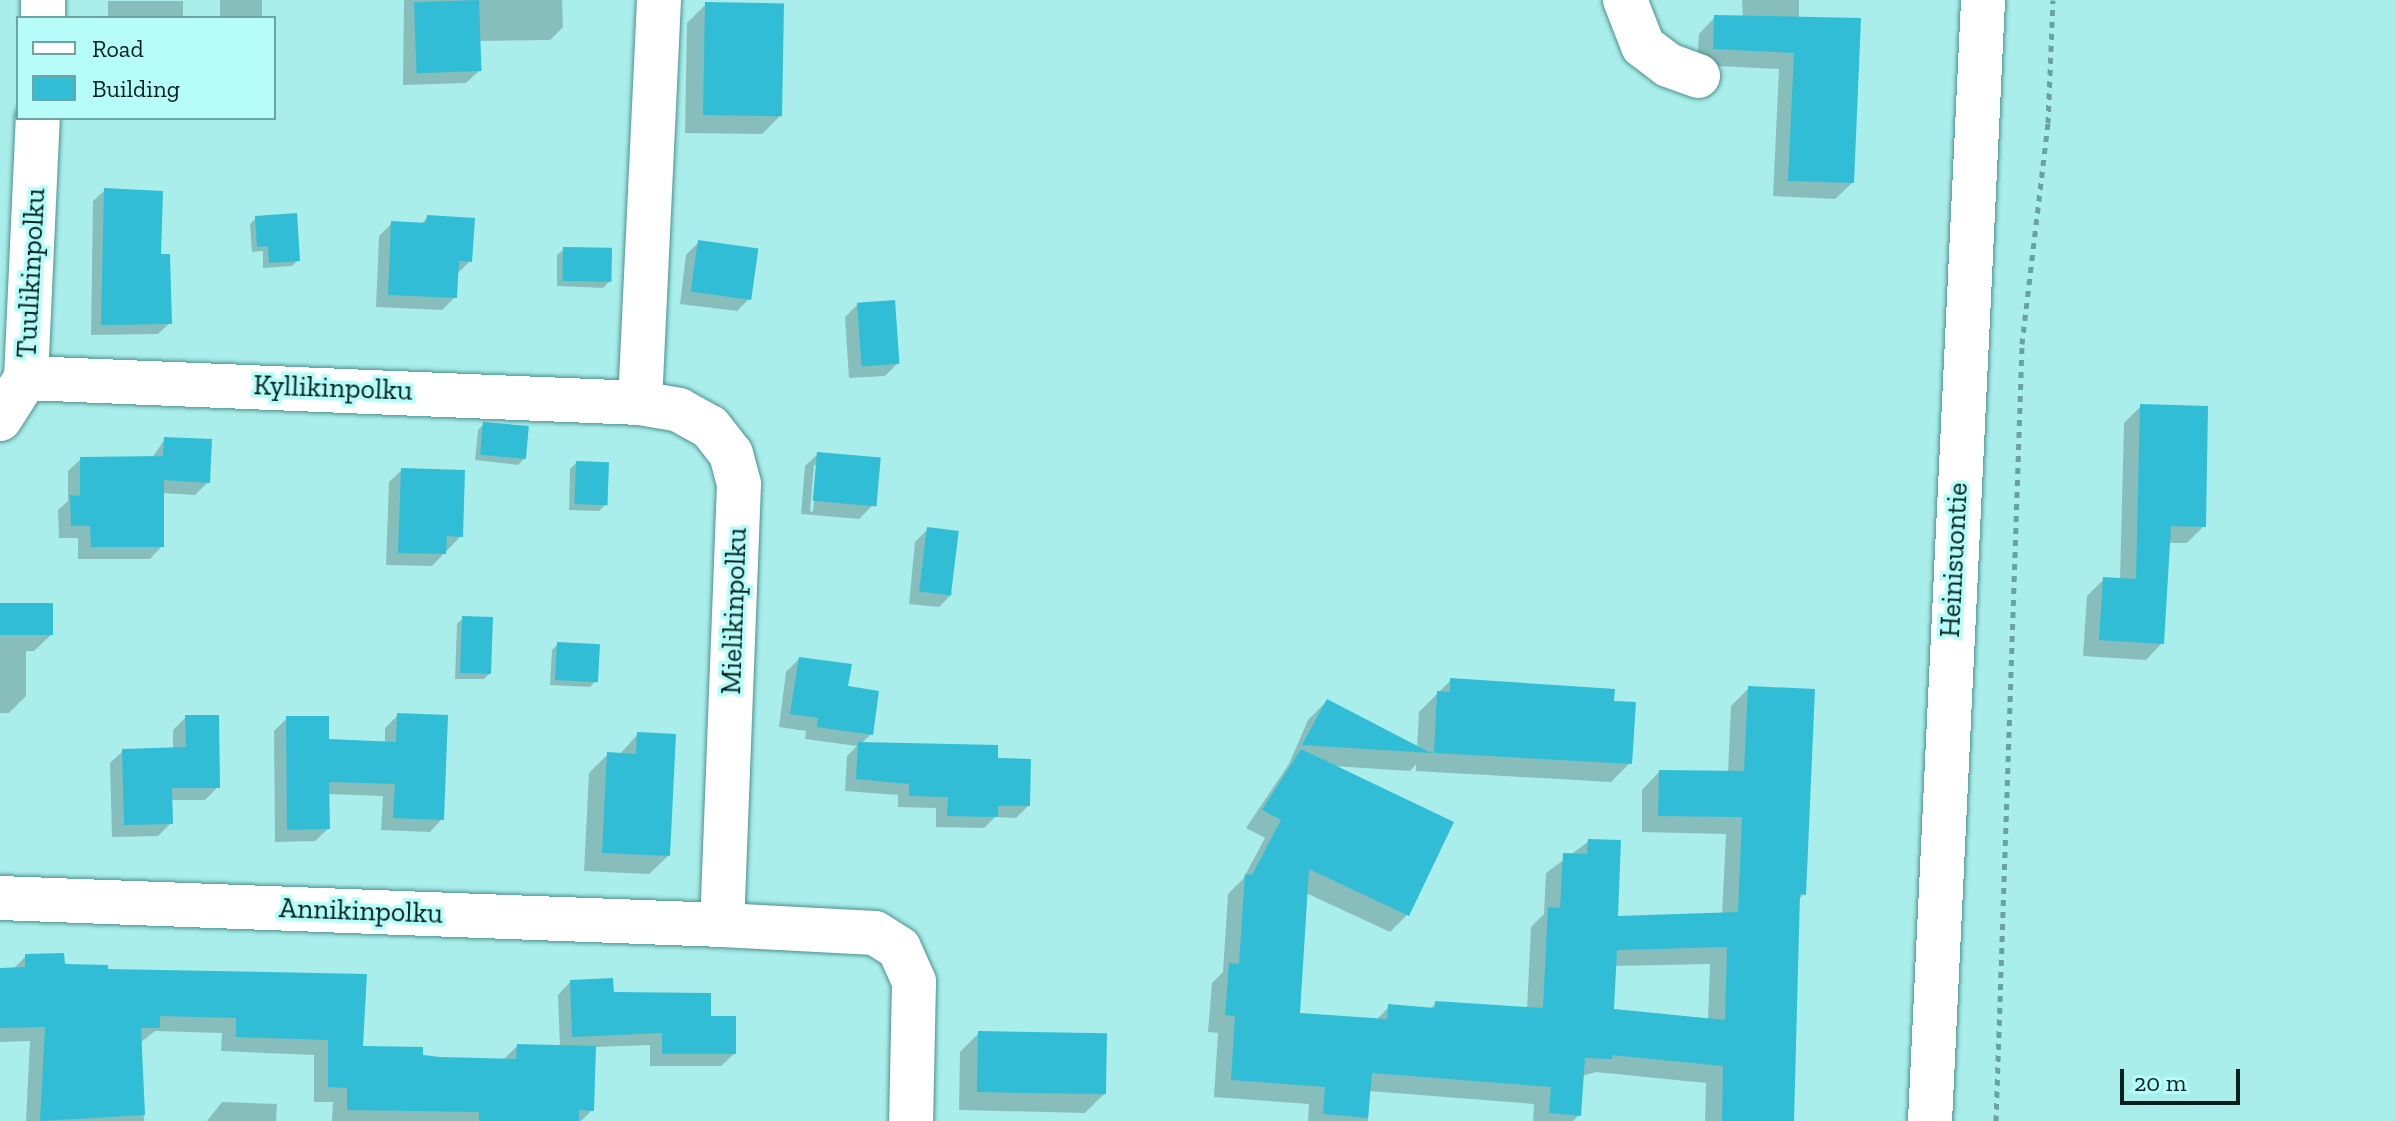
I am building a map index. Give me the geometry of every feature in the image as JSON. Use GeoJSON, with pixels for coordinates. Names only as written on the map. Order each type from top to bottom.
{"type":"FeatureCollection","features":[{"type":"Feature","properties":{"kind":"street"},"geometry":{"type":"LineString","coordinates":[[640,403],[659,0]]}},
{"type":"Feature","properties":{"kind":"street"},"geometry":{"type":"LineString","coordinates":[[1625,0],[1643,46],[1668,65],[1698,76]]}},
{"type":"Feature","properties":{"kind":"street","name":"Heinisuontie"},"geometry":{"type":"LineString","coordinates":[[1930,1121],[1983,0]]}},
{"type":"Feature","properties":{"kind":"street","name":"Tuulikinpolku"},"geometry":{"type":"LineString","coordinates":[[0,419],[26,378],[38,120]]}},
{"type":"Feature","properties":{"kind":"street","name":"Kyllikinpolku"},"geometry":{"type":"LineString","coordinates":[[26,378],[640,403]]}},
{"type":"Feature","properties":{"kind":"street","name":"Mielikinpolku"},"geometry":{"type":"LineString","coordinates":[[640,403],[679,410],[710,427],[731,454],[739,484],[722,925]]}},
{"type":"Feature","properties":{"kind":"street","name":"Annikinpolku"},"geometry":{"type":"LineString","coordinates":[[0,898],[722,925]]}},
{"type":"Feature","properties":{"kind":"street"},"geometry":{"type":"LineString","coordinates":[[722,925],[875,933],[899,948],[914,982],[911,1121]]}},
{"type":"Feature","properties":{"kind":"path"},"geometry":{"type":"LineString","coordinates":[[1996,1121],[2022,344],[2048,123],[2053,0]]}},
{"type":"Feature","properties":{"kind":"building"},"geometry":{"type":"Polygon","coordinates":[[[479,0],[481,71],[417,73],[414,2],[479,0]]]}},
{"type":"Feature","properties":{"kind":"building"},"geometry":{"type":"Polygon","coordinates":[[[705,2],[784,3],[782,116],[703,115],[705,2]]]}},
{"type":"Feature","properties":{"kind":"building"},"geometry":{"type":"Polygon","coordinates":[[[1714,15],[1861,18],[1854,183],[1788,181],[1794,53],[1713,49],[1714,15]]]}},
{"type":"Feature","properties":{"kind":"building"},"geometry":{"type":"Polygon","coordinates":[[[104,188],[163,191],[161,254],[170,254],[172,324],[101,325],[104,188]]]}},
{"type":"Feature","properties":{"kind":"building"},"geometry":{"type":"Polygon","coordinates":[[[297,213],[300,261],[269,263],[268,246],[257,247],[255,216],[297,213]]]}},
{"type":"Feature","properties":{"kind":"building"},"geometry":{"type":"Polygon","coordinates":[[[427,215],[475,218],[472,262],[459,261],[457,298],[388,295],[391,221],[426,223],[427,215]]]}},
{"type":"Feature","properties":{"kind":"building"},"geometry":{"type":"Polygon","coordinates":[[[698,240],[758,248],[751,300],[691,291],[698,240]]]}},
{"type":"Feature","properties":{"kind":"building"},"geometry":{"type":"Polygon","coordinates":[[[563,247],[612,248],[611,282],[562,281],[563,247]]]}},
{"type":"Feature","properties":{"kind":"building"},"geometry":{"type":"Polygon","coordinates":[[[895,300],[899,364],[862,366],[857,303],[895,300]]]}},
{"type":"Feature","properties":{"kind":"building"},"geometry":{"type":"Polygon","coordinates":[[[2140,404],[2208,406],[2206,527],[2171,526],[2164,644],[2099,640],[2103,577],[2136,579],[2140,404]]]}},
{"type":"Feature","properties":{"kind":"building"},"geometry":{"type":"Polygon","coordinates":[[[483,422],[529,426],[526,459],[480,455],[483,422]]]}},
{"type":"Feature","properties":{"kind":"building"},"geometry":{"type":"Polygon","coordinates":[[[164,437],[212,439],[210,483],[164,480],[164,547],[91,547],[90,526],[71,526],[70,495],[80,496],[80,457],[163,456],[164,437]]]}},
{"type":"Feature","properties":{"kind":"building"},"geometry":{"type":"Polygon","coordinates":[[[817,452],[881,458],[876,506],[813,501],[817,452]]]}},
{"type":"Feature","properties":{"kind":"building"},"geometry":{"type":"Polygon","coordinates":[[[576,461],[609,462],[607,505],[574,504],[576,461]]]}},
{"type":"Feature","properties":{"kind":"building"},"geometry":{"type":"Polygon","coordinates":[[[401,468],[465,470],[463,537],[447,536],[446,554],[398,553],[401,468]]]}},
{"type":"Feature","properties":{"kind":"building"},"geometry":{"type":"Polygon","coordinates":[[[927,527],[959,531],[951,595],[919,592],[927,527]]]}},
{"type":"Feature","properties":{"kind":"building"},"geometry":{"type":"Polygon","coordinates":[[[0,603],[53,603],[53,635],[0,635],[0,603]]]}},
{"type":"Feature","properties":{"kind":"building"},"geometry":{"type":"Polygon","coordinates":[[[462,616],[493,617],[491,674],[460,673],[462,616]]]}},
{"type":"Feature","properties":{"kind":"building"},"geometry":{"type":"Polygon","coordinates":[[[557,642],[600,644],[598,682],[555,680],[557,642]]]}},
{"type":"Feature","properties":{"kind":"building"},"geometry":{"type":"Polygon","coordinates":[[[799,657],[852,664],[848,686],[879,691],[873,735],[817,727],[818,718],[790,714],[799,657]]]}},
{"type":"Feature","properties":{"kind":"building"},"geometry":{"type":"Polygon","coordinates":[[[1450,678],[1615,689],[1614,701],[1636,702],[1632,764],[1434,753],[1437,691],[1450,692],[1450,678]]]}},
{"type":"Feature","properties":{"kind":"building"},"geometry":{"type":"Polygon","coordinates":[[[1748,686],[1815,689],[1806,895],[1800,894],[1794,1121],[1722,1121],[1723,1066],[1612,1055],[1612,1059],[1585,1058],[1581,1116],[1549,1113],[1551,1087],[1372,1073],[1368,1118],[1323,1114],[1325,1087],[1231,1080],[1235,1016],[1225,1015],[1229,963],[1239,964],[1245,874],[1252,875],[1281,820],[1262,810],[1301,749],[1454,822],[1409,916],[1309,869],[1300,1013],[1387,1019],[1388,1004],[1435,1008],[1435,1001],[1543,1008],[1548,907],[1560,908],[1563,853],[1587,854],[1588,839],[1621,840],[1618,916],[1738,912],[1742,817],[1658,816],[1659,770],[1744,771],[1748,686]],[[1727,947],[1617,950],[1614,1009],[1725,1020],[1727,947]]]}},
{"type":"Feature","properties":{"kind":"building"},"geometry":{"type":"Polygon","coordinates":[[[1327,699],[1431,753],[1302,745],[1327,699]]]}},
{"type":"Feature","properties":{"kind":"building"},"geometry":{"type":"Polygon","coordinates":[[[397,713],[448,715],[444,820],[393,818],[395,784],[329,782],[330,829],[287,830],[286,716],[329,716],[329,739],[396,742],[397,713]]]}},
{"type":"Feature","properties":{"kind":"building"},"geometry":{"type":"Polygon","coordinates":[[[185,715],[219,715],[220,788],[172,788],[173,824],[124,825],[122,749],[186,747],[185,715]]]}},
{"type":"Feature","properties":{"kind":"building"},"geometry":{"type":"Polygon","coordinates":[[[637,732],[676,734],[670,856],[602,853],[607,752],[636,754],[637,732]]]}},
{"type":"Feature","properties":{"kind":"building"},"geometry":{"type":"Polygon","coordinates":[[[858,742],[998,745],[998,758],[1031,759],[1030,806],[998,806],[998,817],[947,816],[948,797],[909,796],[909,784],[856,779],[858,742]]]}},
{"type":"Feature","properties":{"kind":"building"},"geometry":{"type":"Polygon","coordinates":[[[64,953],[65,964],[108,965],[108,969],[367,974],[363,1046],[423,1047],[423,1055],[440,1057],[516,1059],[517,1044],[596,1046],[594,1111],[579,1110],[579,1121],[479,1121],[479,1112],[347,1110],[347,1088],[328,1087],[328,1040],[236,1037],[236,1018],[160,1016],[160,1028],[141,1028],[145,1115],[40,1121],[45,1027],[0,1028],[0,968],[25,967],[25,954],[64,953]]]}},
{"type":"Feature","properties":{"kind":"building"},"geometry":{"type":"Polygon","coordinates":[[[613,978],[614,992],[711,993],[711,1016],[736,1016],[736,1054],[662,1054],[662,1033],[572,1037],[570,980],[613,978]]]}},
{"type":"Feature","properties":{"kind":"building"},"geometry":{"type":"Polygon","coordinates":[[[978,1031],[1107,1033],[1106,1094],[977,1092],[978,1031]]]}}]}
